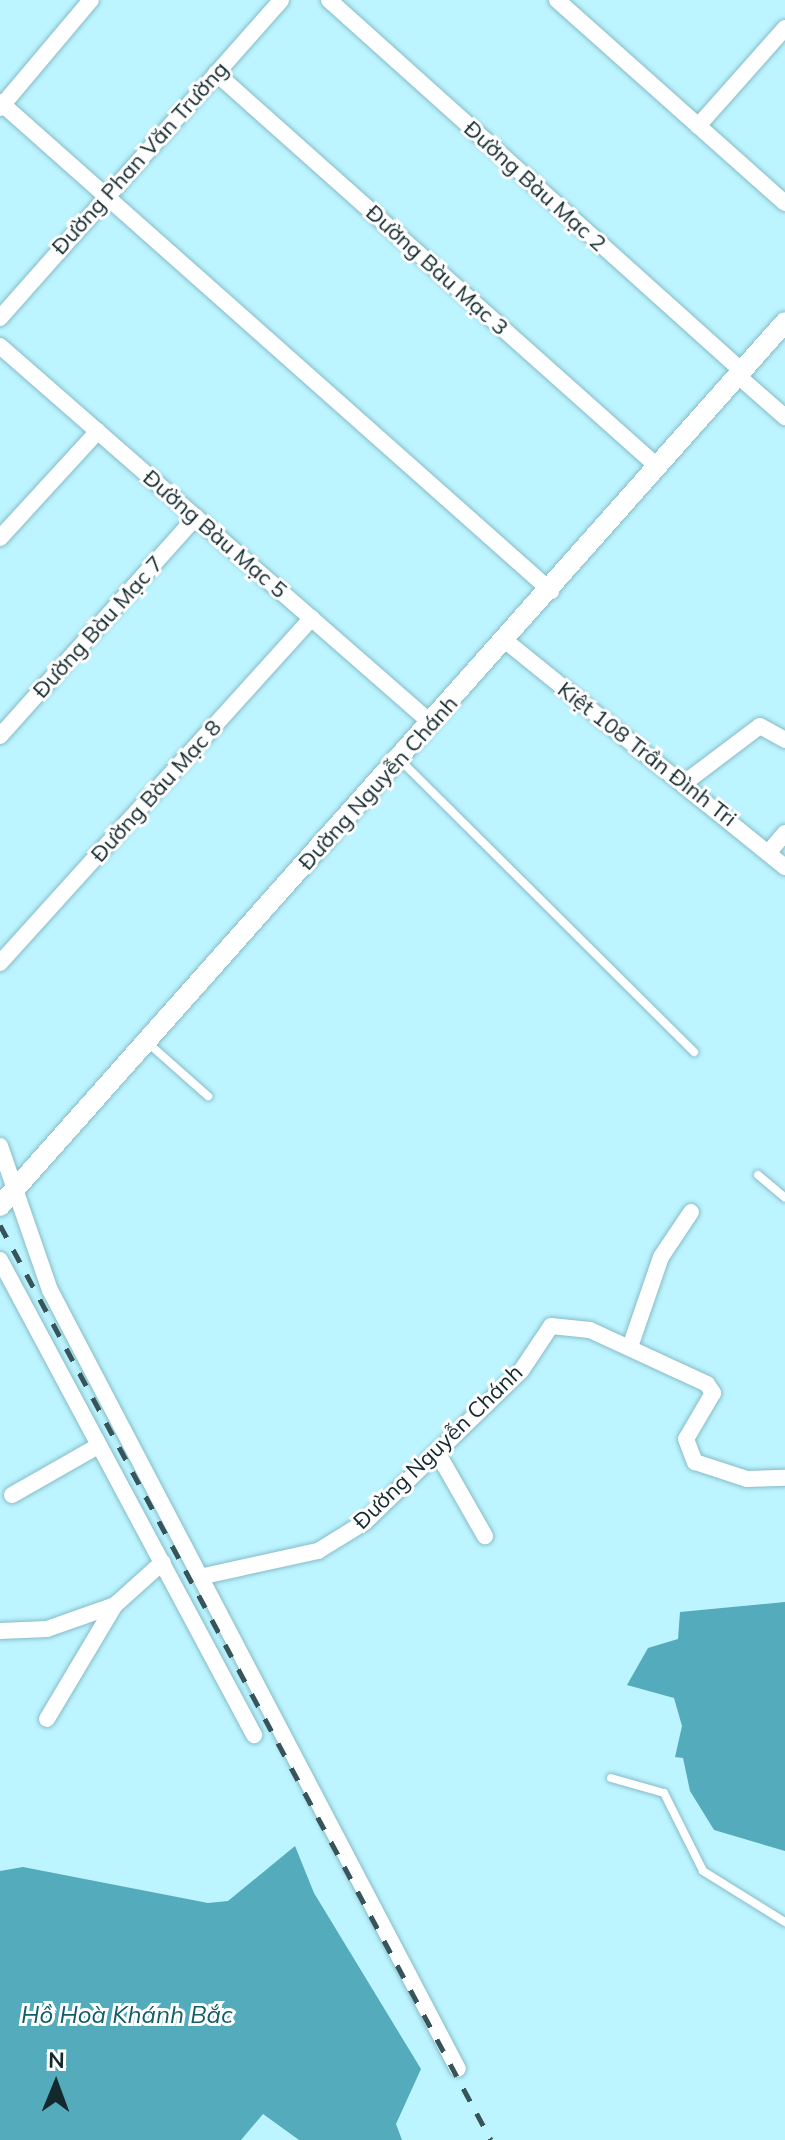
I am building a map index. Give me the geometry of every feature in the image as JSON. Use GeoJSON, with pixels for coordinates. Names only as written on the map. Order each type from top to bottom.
{"type":"FeatureCollection","features":[{"type":"Feature","properties":{"kind":"street"},"geometry":{"type":"LineString","coordinates":[[91,0],[1,105],[551,591]]}},
{"type":"Feature","properties":{"kind":"street","name":"Đường Phan Văn Trường"},"geometry":{"type":"LineString","coordinates":[[0,318],[104,196],[281,0]]}},
{"type":"Feature","properties":{"kind":"street","name":"Đường Bàu Mạc 2"},"geometry":{"type":"LineString","coordinates":[[329,0],[739,373]]}},
{"type":"Feature","properties":{"kind":"street"},"geometry":{"type":"LineString","coordinates":[[557,0],[785,203]]}},
{"type":"Feature","properties":{"kind":"street"},"geometry":{"type":"LineString","coordinates":[[698,126],[785,28]]}},
{"type":"Feature","properties":{"kind":"street","name":"Đường Bàu Mạc 3"},"geometry":{"type":"LineString","coordinates":[[216,73],[657,466]]}},
{"type":"Feature","properties":{"kind":"street","name":"Đường Nguyễn Chánh"},"geometry":{"type":"LineString","coordinates":[[0,1206],[149,1044],[430,722],[507,642],[785,322]]}},
{"type":"Feature","properties":{"kind":"street","name":"Đường Bàu Mạc 5"},"geometry":{"type":"LineString","coordinates":[[0,346],[430,722]]}},
{"type":"Feature","properties":{"kind":"street"},"geometry":{"type":"LineString","coordinates":[[739,373],[785,417]]}},
{"type":"Feature","properties":{"kind":"street"},"geometry":{"type":"LineString","coordinates":[[0,538],[98,431]]}},
{"type":"Feature","properties":{"kind":"street","name":"Đường Bàu Mạc 7"},"geometry":{"type":"LineString","coordinates":[[0,736],[196,517]]}},
{"type":"Feature","properties":{"kind":"street","name":"Đường Bàu Mạc 8"},"geometry":{"type":"LineString","coordinates":[[0,963],[312,618]]}},
{"type":"Feature","properties":{"kind":"street","name":"Kiệt 108 Trần Đình Tri"},"geometry":{"type":"LineString","coordinates":[[507,642],[687,781],[785,867]]}},
{"type":"Feature","properties":{"kind":"street"},"geometry":{"type":"LineString","coordinates":[[687,781],[760,726],[785,740]]}},
{"type":"Feature","properties":{"kind":"street"},"geometry":{"type":"LineString","coordinates":[[769,852],[785,833]]}},
{"type":"Feature","properties":{"kind":"street"},"geometry":{"type":"LineString","coordinates":[[0,1146],[50,1290],[204,1576],[458,2069]]}},
{"type":"Feature","properties":{"kind":"street"},"geometry":{"type":"LineString","coordinates":[[630,1347],[661,1257],[691,1212]]}},
{"type":"Feature","properties":{"kind":"street"},"geometry":{"type":"LineString","coordinates":[[0,1260],[254,1735]]}},
{"type":"Feature","properties":{"kind":"street","name":"Đường Nguyễn Chánh"},"geometry":{"type":"LineString","coordinates":[[204,1576],[318,1551],[365,1522],[521,1371],[551,1326],[590,1330],[630,1347],[713,1393],[686,1439],[695,1462],[747,1479],[785,1478]]}},
{"type":"Feature","properties":{"kind":"street"},"geometry":{"type":"LineString","coordinates":[[12,1495],[98,1446]]}},
{"type":"Feature","properties":{"kind":"street"},"geometry":{"type":"LineString","coordinates":[[437,1452],[485,1536]]}},
{"type":"Feature","properties":{"kind":"street"},"geometry":{"type":"LineString","coordinates":[[47,1719],[115,1605],[163,1562]]}},
{"type":"Feature","properties":{"kind":"street"},"geometry":{"type":"LineString","coordinates":[[0,1631],[47,1629],[115,1605]]}},
{"type":"Feature","properties":{"kind":"lane"},"geometry":{"type":"LineString","coordinates":[[399,759],[694,1052]]}},
{"type":"Feature","properties":{"kind":"lane"},"geometry":{"type":"LineString","coordinates":[[149,1044],[208,1096]]}},
{"type":"Feature","properties":{"kind":"lane"},"geometry":{"type":"LineString","coordinates":[[758,1175],[785,1198]]}},
{"type":"Feature","properties":{"kind":"lane"},"geometry":{"type":"LineString","coordinates":[[611,1778],[664,1793],[703,1871],[785,1922]]}},
{"type":"Feature","properties":{"kind":"water"},"geometry":{"type":"Polygon","coordinates":[[[785,1602],[785,1851],[714,1830],[690,1791],[683,1758],[675,1757],[682,1726],[674,1698],[627,1685],[648,1648],[678,1639],[680,1612],[785,1602]]]}},
{"type":"Feature","properties":{"kind":"water","name":"Hồ Hoà Khánh Bắc"},"geometry":{"type":"Polygon","coordinates":[[[295,1846],[314,1893],[421,2069],[396,2124],[402,2140],[299,2140],[263,2114],[241,2140],[0,2140],[0,1871],[23,1867],[208,1903],[228,1901],[295,1846]]]}},
{"type":"Feature","properties":{"kind":"railway"},"geometry":{"type":"LineString","coordinates":[[0,1225],[491,2140]]}}]}
